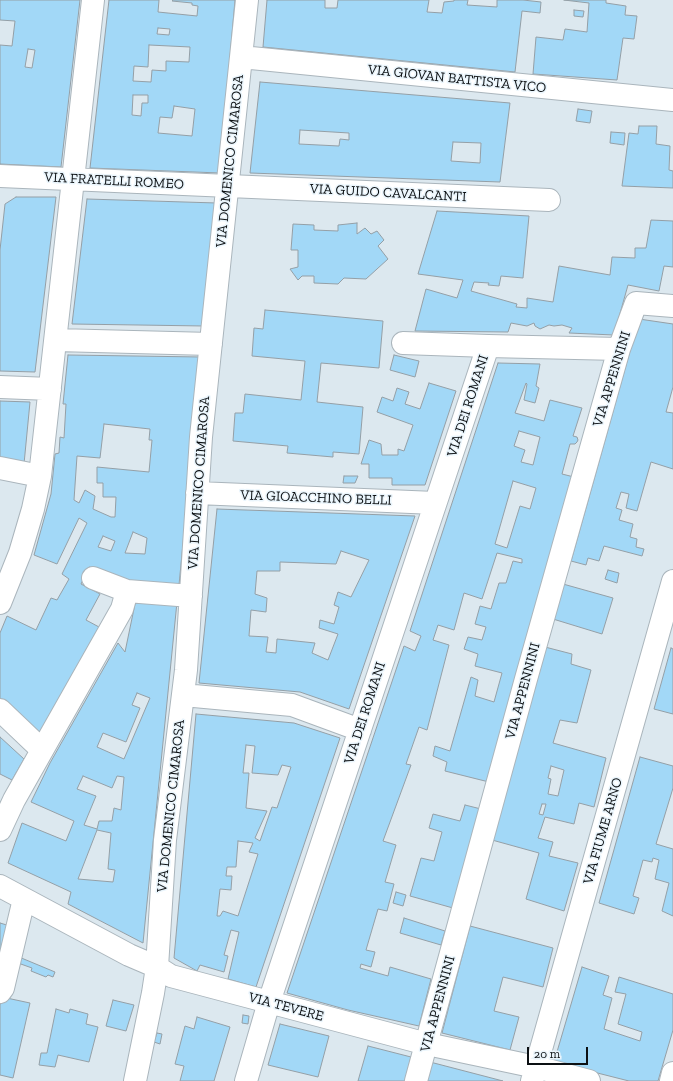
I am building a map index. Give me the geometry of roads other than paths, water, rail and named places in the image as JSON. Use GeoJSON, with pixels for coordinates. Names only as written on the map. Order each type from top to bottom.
{"type":"FeatureCollection","features":[{"type":"Feature","properties":{"kind":"street"},"geometry":{"type":"LineString","coordinates":[[0,603],[20,553],[33,509],[40,476],[93,0]]}},
{"type":"Feature","properties":{"kind":"street","name":"VIA DOMENICO CIMAROSA"},"geometry":{"type":"LineString","coordinates":[[135,1081],[157,967],[164,840],[186,670],[201,437],[248,0]]}},
{"type":"Feature","properties":{"kind":"street","name":"VIA GIOVAN BATTISTA VICO"},"geometry":{"type":"LineString","coordinates":[[241,57],[673,100]]}},
{"type":"Feature","properties":{"kind":"street","name":"VIA FRATELLI ROMEO"},"geometry":{"type":"LineString","coordinates":[[0,176],[228,186]]}},
{"type":"Feature","properties":{"kind":"street","name":"VIA GUIDO CAVALCANTI"},"geometry":{"type":"LineString","coordinates":[[228,186],[549,200]]}},
{"type":"Feature","properties":{"kind":"street","name":"VIA APPENNINI"},"geometry":{"type":"LineString","coordinates":[[416,1081],[526,679],[619,349],[636,303],[673,306]]}},
{"type":"Feature","properties":{"kind":"street"},"geometry":{"type":"LineString","coordinates":[[56,340],[211,344]]}},
{"type":"Feature","properties":{"kind":"street"},"geometry":{"type":"LineString","coordinates":[[403,343],[619,349]]}},
{"type":"Feature","properties":{"kind":"street","name":"VIA DEI ROMANI"},"geometry":{"type":"LineString","coordinates":[[246,1081],[269,1002],[488,346]]}},
{"type":"Feature","properties":{"kind":"street"},"geometry":{"type":"LineString","coordinates":[[0,387],[50,389]]}},
{"type":"Feature","properties":{"kind":"street"},"geometry":{"type":"LineString","coordinates":[[0,468],[40,476]]}},
{"type":"Feature","properties":{"kind":"street","name":"VIA GIOACCHINO BELLI"},"geometry":{"type":"LineString","coordinates":[[197,494],[435,503]]}},
{"type":"Feature","properties":{"kind":"street"},"geometry":{"type":"LineString","coordinates":[[93,578],[127,590],[191,596]]}},
{"type":"Feature","properties":{"kind":"street","name":"VIA FIUME ARNO"},"geometry":{"type":"LineString","coordinates":[[534,1074],[673,581]]}},
{"type":"Feature","properties":{"kind":"street"},"geometry":{"type":"LineString","coordinates":[[0,830],[7,796],[42,750],[122,609],[127,590]]}},
{"type":"Feature","properties":{"kind":"street"},"geometry":{"type":"LineString","coordinates":[[183,695],[292,705],[360,730]]}},
{"type":"Feature","properties":{"kind":"street"},"geometry":{"type":"LineString","coordinates":[[0,710],[42,750]]}},
{"type":"Feature","properties":{"kind":"street","name":"VIA TEVERE"},"geometry":{"type":"LineString","coordinates":[[0,886],[129,955],[157,967],[172,976],[534,1074],[589,1081]]}},
{"type":"Feature","properties":{"kind":"street"},"geometry":{"type":"LineString","coordinates":[[0,992],[3,988],[24,899]]}},
{"type":"Feature","properties":{"kind":"street"},"geometry":{"type":"LineString","coordinates":[[671,1081],[673,1073]]}}]}
